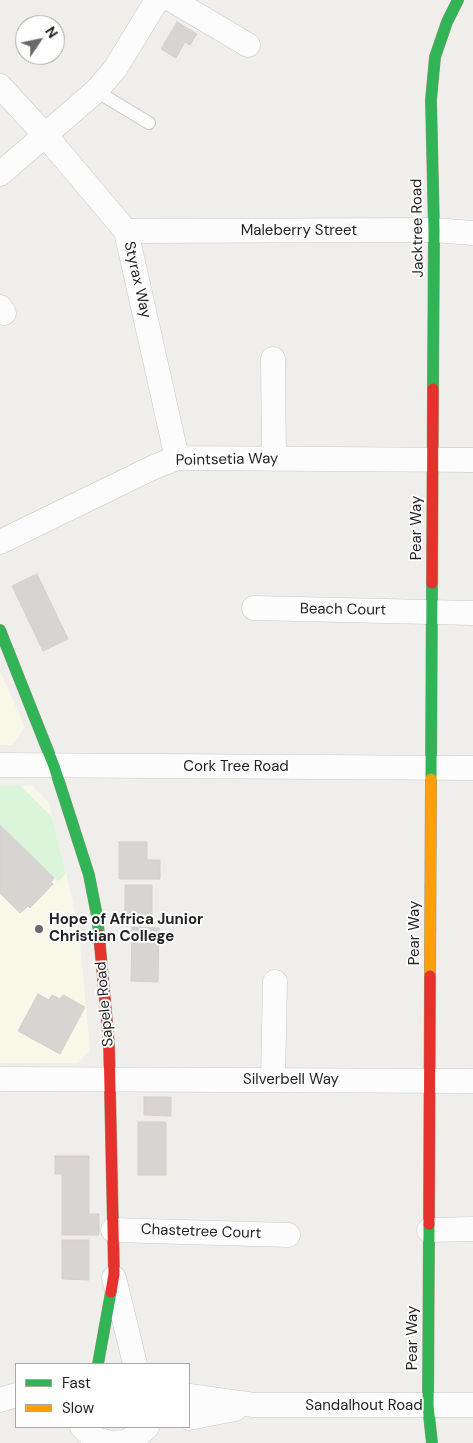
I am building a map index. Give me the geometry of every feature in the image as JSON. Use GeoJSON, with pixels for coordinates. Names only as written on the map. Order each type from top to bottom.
{"type":"FeatureCollection","features":[{"type":"Feature","properties":{"kind":"street"},"geometry":{"type":"LineString","coordinates":[[0,174],[96,91],[114,69],[157,0]]}},
{"type":"Feature","properties":{"kind":"street"},"geometry":{"type":"LineString","coordinates":[[172,0],[248,45]]}},
{"type":"Feature","properties":{"kind":"street","name":"Jacktree Road"},"geometry":{"type":"LineString","coordinates":[[433,460],[434,230],[431,100],[435,57],[447,22],[458,0]]}},
{"type":"Feature","properties":{"kind":"street","name":"Styrax Way"},"geometry":{"type":"LineString","coordinates":[[0,86],[126,231],[177,458]]}},
{"type":"Feature","properties":{"kind":"street","name":"Maleberry Street"},"geometry":{"type":"LineString","coordinates":[[126,231],[434,230],[473,233]]}},
{"type":"Feature","properties":{"kind":"street"},"geometry":{"type":"LineString","coordinates":[[273,359],[274,459]]}},
{"type":"Feature","properties":{"kind":"street","name":"Pointsetia Way"},"geometry":{"type":"LineString","coordinates":[[0,542],[154,467],[177,458],[473,460]]}},
{"type":"Feature","properties":{"kind":"street","name":"Pear Way"},"geometry":{"type":"LineString","coordinates":[[432,1443],[428,1406],[428,1230],[433,460]]}},
{"type":"Feature","properties":{"kind":"street","name":"Beach Court"},"geometry":{"type":"LineString","coordinates":[[254,608],[473,613]]}},
{"type":"Feature","properties":{"kind":"street","name":"Sapele Road"},"geometry":{"type":"LineString","coordinates":[[0,630],[54,766],[84,857],[97,916],[109,1044],[114,1230],[114,1274],[98,1363]]}},
{"type":"Feature","properties":{"kind":"street","name":"Cork Tree Road"},"geometry":{"type":"LineString","coordinates":[[0,765],[473,768]]}},
{"type":"Feature","properties":{"kind":"street"},"geometry":{"type":"LineString","coordinates":[[273,1080],[275,982]]}},
{"type":"Feature","properties":{"kind":"street","name":"Silverbell Way"},"geometry":{"type":"LineString","coordinates":[[0,1079],[473,1081]]}},
{"type":"Feature","properties":{"kind":"street"},"geometry":{"type":"LineString","coordinates":[[428,1230],[473,1229]]}},
{"type":"Feature","properties":{"kind":"street","name":"Chastetree Court"},"geometry":{"type":"LineString","coordinates":[[114,1230],[288,1235]]}},
{"type":"Feature","properties":{"kind":"street","name":"Sapele Road"},"geometry":{"type":"LineString","coordinates":[[114,1274],[135,1363]]}},
{"type":"Feature","properties":{"kind":"street"},"geometry":{"type":"LineString","coordinates":[[0,1400],[15,1395]]}},
{"type":"Feature","properties":{"kind":"street","name":"Sandalhout Road"},"geometry":{"type":"LineString","coordinates":[[190,1396],[254,1405],[473,1405]]}},
{"type":"Feature","properties":{"kind":"street","name":"Sandalhout Road"},"geometry":{"type":"LineString","coordinates":[[190,1418],[254,1405]]}},
{"type":"Feature","properties":{"kind":"street"},"geometry":{"type":"LineString","coordinates":[[0,1406],[15,1410]]}},
{"type":"Feature","properties":{"kind":"street"},"geometry":{"type":"LineString","coordinates":[[88,1435],[98,1440],[120,1443],[137,1436],[146,1428]]}},
{"type":"Feature","properties":{"kind":"lane"},"geometry":{"type":"LineString","coordinates":[[96,91],[149,123]]}},
{"type":"Feature","properties":{"kind":"shaded area"},"geometry":{"type":"Polygon","coordinates":[[[0,671],[25,727],[12,745],[0,745],[0,671]]]}},
{"type":"Feature","properties":{"kind":"shaded area","name":"Hope of Africa Junior Christian College"},"geometry":{"type":"Polygon","coordinates":[[[0,786],[32,786],[49,803],[76,916],[80,943],[90,1050],[78,1063],[0,1063],[0,786]]]}},
{"type":"Feature","properties":{"kind":"green space"},"geometry":{"type":"Polygon","coordinates":[[[0,786],[21,786],[52,817],[66,874],[58,881],[0,825],[0,786]]]}},
{"type":"Feature","properties":{"kind":"building"},"geometry":{"type":"Polygon","coordinates":[[[177,22],[197,34],[190,45],[185,42],[176,58],[161,49],[177,22]]]}},
{"type":"Feature","properties":{"kind":"building"},"geometry":{"type":"Polygon","coordinates":[[[37,574],[68,639],[43,651],[12,586],[37,574]]]}},
{"type":"Feature","properties":{"kind":"building"},"geometry":{"type":"Polygon","coordinates":[[[0,825],[54,878],[51,882],[53,884],[30,908],[28,906],[20,913],[0,893],[0,825]]]}},
{"type":"Feature","properties":{"kind":"building"},"geometry":{"type":"Polygon","coordinates":[[[119,842],[147,842],[147,860],[160,860],[160,879],[119,879],[119,842]]]}},
{"type":"Feature","properties":{"kind":"building"},"geometry":{"type":"Polygon","coordinates":[[[125,885],[152,885],[152,921],[125,921],[125,885]]]}},
{"type":"Feature","properties":{"kind":"building"},"geometry":{"type":"Polygon","coordinates":[[[132,927],[159,928],[158,982],[131,981],[132,927]]]}},
{"type":"Feature","properties":{"kind":"building"},"geometry":{"type":"Polygon","coordinates":[[[38,994],[49,1000],[52,995],[60,999],[63,995],[85,1007],[60,1054],[18,1031],[38,994]]]}},
{"type":"Feature","properties":{"kind":"building"},"geometry":{"type":"Polygon","coordinates":[[[144,1097],[171,1097],[171,1116],[144,1115],[144,1097]]]}},
{"type":"Feature","properties":{"kind":"building"},"geometry":{"type":"Polygon","coordinates":[[[138,1122],[166,1122],[166,1175],[138,1175],[138,1122]]]}},
{"type":"Feature","properties":{"kind":"building"},"geometry":{"type":"Polygon","coordinates":[[[55,1156],[89,1156],[89,1214],[99,1214],[99,1235],[62,1235],[62,1174],[55,1174],[55,1156]]]}},
{"type":"Feature","properties":{"kind":"building"},"geometry":{"type":"Polygon","coordinates":[[[62,1240],[89,1240],[89,1280],[62,1279],[62,1240]]]}},
{"type":"Feature","properties":{"kind":"traffic: fast"},"geometry":{"type":"LineString","coordinates":[[433,389],[434,230],[431,100],[435,57],[447,22],[458,0]]}},
{"type":"Feature","properties":{"kind":"traffic: fast"},"geometry":{"type":"LineString","coordinates":[[431,779],[432,583]]}},
{"type":"Feature","properties":{"kind":"traffic: fast"},"geometry":{"type":"LineString","coordinates":[[0,630],[54,766],[89,875],[99,935]]}},
{"type":"Feature","properties":{"kind":"traffic: fast"},"geometry":{"type":"LineString","coordinates":[[429,1224],[428,1406],[432,1443]]}},
{"type":"Feature","properties":{"kind":"traffic: fast"},"geometry":{"type":"LineString","coordinates":[[98,1363],[111,1292]]}},
{"type":"Feature","properties":{"kind":"traffic: slow"},"geometry":{"type":"LineString","coordinates":[[430,976],[431,779]]}},
{"type":"Feature","properties":{"kind":"traffic: jam"},"geometry":{"type":"LineString","coordinates":[[432,583],[433,389]]}},
{"type":"Feature","properties":{"kind":"traffic: jam"},"geometry":{"type":"LineString","coordinates":[[99,935],[109,1044],[114,1274],[111,1292]]}},
{"type":"Feature","properties":{"kind":"traffic: jam"},"geometry":{"type":"LineString","coordinates":[[429,1224],[430,976]]}},
{"type":"Feature","properties":{"kind":"place","name":"Hope of Africa Junior Christian College"},"geometry":{"type":"Point","coordinates":[39,929]}}]}
